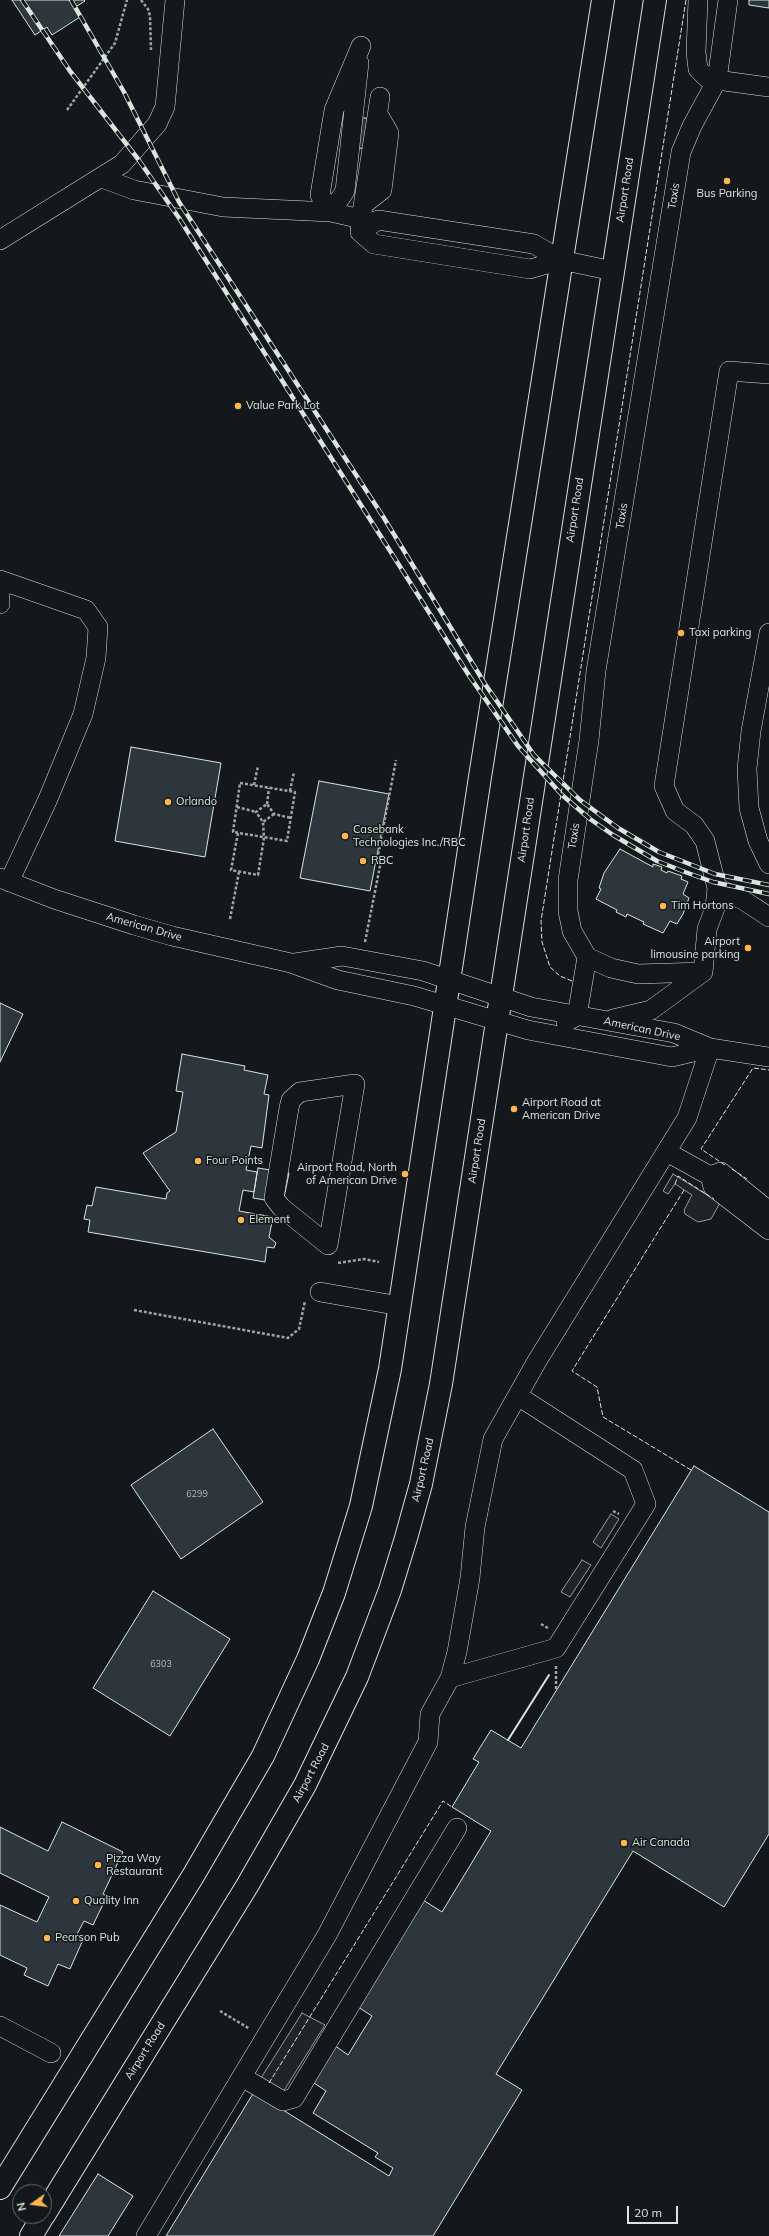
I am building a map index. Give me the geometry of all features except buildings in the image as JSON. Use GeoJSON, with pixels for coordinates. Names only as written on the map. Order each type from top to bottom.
{"type":"FeatureCollection","features":[{"type":"Feature","properties":{"kind":"main road"},"geometry":{"type":"LineString","coordinates":[[0,2188],[242,1795],[282,1716],[334,1594],[362,1506],[383,1412],[400,1306],[561,260],[603,0]]}},
{"type":"Feature","properties":{"kind":"main road","name":"Airport Road"},"geometry":{"type":"LineString","coordinates":[[52,2202],[291,1811],[328,1740],[374,1634],[406,1538],[432,1431],[498,1020],[655,0]]}},
{"type":"Feature","properties":{"kind":"main road","name":"Airport Road"},"geometry":{"type":"LineString","coordinates":[[31,2236],[38,2224]]}},
{"type":"Feature","properties":{"kind":"street"},"geometry":{"type":"LineString","coordinates":[[0,240],[102,178],[122,164],[157,124],[165,107],[175,0]]}},
{"type":"Feature","properties":{"kind":"street"},"geometry":{"type":"LineString","coordinates":[[698,0],[696,52],[698,69],[707,78],[769,87]]}},
{"type":"Feature","properties":{"kind":"street"},"geometry":{"type":"LineString","coordinates":[[717,80],[728,0]]}},
{"type":"Feature","properties":{"kind":"street"},"geometry":{"type":"LineString","coordinates":[[331,212],[344,111],[361,46]]}},
{"type":"Feature","properties":{"kind":"street","name":"Taxis"},"geometry":{"type":"LineString","coordinates":[[587,957],[572,931],[568,911],[568,880],[589,740],[596,671],[681,152],[692,126],[717,80]]}},
{"type":"Feature","properties":{"kind":"street"},"geometry":{"type":"LineString","coordinates":[[361,218],[382,190],[390,133],[379,105]]}},
{"type":"Feature","properties":{"kind":"street"},"geometry":{"type":"LineString","coordinates":[[102,178],[134,190],[223,207],[331,212],[361,218],[534,244],[561,260],[613,271]]}},
{"type":"Feature","properties":{"kind":"street"},"geometry":{"type":"LineString","coordinates":[[361,218],[374,244],[530,269],[561,260]]}},
{"type":"Feature","properties":{"kind":"street"},"geometry":{"type":"LineString","coordinates":[[606,1021],[651,1010],[703,972],[707,929],[716,908],[718,888],[705,841],[694,825],[675,811],[664,786],[729,371],[769,374]]}},
{"type":"Feature","properties":{"kind":"street"},"geometry":{"type":"LineString","coordinates":[[0,580],[86,610],[98,627],[96,658],[83,714],[48,799],[4,880]]}},
{"type":"Feature","properties":{"kind":"street"},"geometry":{"type":"LineString","coordinates":[[0,594],[0,604]]}},
{"type":"Feature","properties":{"kind":"street"},"geometry":{"type":"LineString","coordinates":[[769,633],[751,731],[747,770],[749,808],[758,841],[769,864]]}},
{"type":"Feature","properties":{"kind":"street","name":"American Drive"},"geometry":{"type":"LineString","coordinates":[[4,880],[54,900],[172,936],[292,963],[338,980],[446,1004],[528,1030],[672,1057],[710,1048]]}},
{"type":"Feature","properties":{"kind":"street"},"geometry":{"type":"LineString","coordinates":[[718,888],[743,900],[769,917]]}},
{"type":"Feature","properties":{"kind":"street","name":"American Drive"},"geometry":{"type":"LineString","coordinates":[[292,963],[342,956],[423,971],[531,1007],[674,1033],[710,1048]]}},
{"type":"Feature","properties":{"kind":"street"},"geometry":{"type":"LineString","coordinates":[[548,1034],[577,1016],[587,957],[611,968],[638,974],[703,972]]}},
{"type":"Feature","properties":{"kind":"street"},"geometry":{"type":"LineString","coordinates":[[146,2236],[327,1935],[428,1742],[430,1714],[450,1678],[457,1652],[470,1578],[474,1527],[493,1439],[618,1229],[687,1118],[710,1048],[769,1057]]}},
{"type":"Feature","properties":{"kind":"street"},"geometry":{"type":"LineString","coordinates":[[354,1084],[328,1245],[281,1207],[274,1198],[291,1100],[300,1092],[354,1084]]}},
{"type":"Feature","properties":{"kind":"street"},"geometry":{"type":"LineString","coordinates":[[667,1152],[710,1176],[713,1187],[769,1230]]}},
{"type":"Feature","properties":{"kind":"street"},"geometry":{"type":"LineString","coordinates":[[710,1176],[721,1172],[769,1211]]}},
{"type":"Feature","properties":{"kind":"street"},"geometry":{"type":"LineString","coordinates":[[313,1293],[400,1306]]}},
{"type":"Feature","properties":{"kind":"street"},"geometry":{"type":"LineString","coordinates":[[450,1678],[556,1648],[646,1504],[633,1470],[518,1396]]}},
{"type":"Feature","properties":{"kind":"street"},"geometry":{"type":"LineString","coordinates":[[242,2076],[283,2101],[294,2098],[457,1828]]}},
{"type":"Feature","properties":{"kind":"street"},"geometry":{"type":"LineString","coordinates":[[0,2026],[51,2054]]}},
{"type":"Feature","properties":{"kind":"path"},"geometry":{"type":"LineString","coordinates":[[67,110],[115,44],[127,0]]}},
{"type":"Feature","properties":{"kind":"path"},"geometry":{"type":"LineString","coordinates":[[141,0],[148,9],[150,16],[151,50]]}},
{"type":"Feature","properties":{"kind":"path"},"geometry":{"type":"LineString","coordinates":[[364,946],[381,861],[378,855],[396,760]]}},
{"type":"Feature","properties":{"kind":"path"},"geometry":{"type":"LineString","coordinates":[[254,785],[258,766]]}},
{"type":"Feature","properties":{"kind":"path"},"geometry":{"type":"LineString","coordinates":[[290,791],[294,772]]}},
{"type":"Feature","properties":{"kind":"path"},"geometry":{"type":"LineString","coordinates":[[240,783],[254,785],[295,792],[287,841],[232,832],[240,783]]}},
{"type":"Feature","properties":{"kind":"path"},"geometry":{"type":"LineString","coordinates":[[269,788],[267,804],[274,814],[291,818]]}},
{"type":"Feature","properties":{"kind":"path"},"geometry":{"type":"LineString","coordinates":[[256,812],[267,804]]}},
{"type":"Feature","properties":{"kind":"path"},"geometry":{"type":"LineString","coordinates":[[237,807],[256,812],[263,822],[264,838],[258,875],[231,870],[238,833]]}},
{"type":"Feature","properties":{"kind":"path"},"geometry":{"type":"LineString","coordinates":[[263,822],[274,814]]}},
{"type":"Feature","properties":{"kind":"path"},"geometry":{"type":"LineString","coordinates":[[230,919],[239,872]]}},
{"type":"Feature","properties":{"kind":"path"},"geometry":{"type":"LineString","coordinates":[[338,1263],[364,1259],[380,1262]]}},
{"type":"Feature","properties":{"kind":"path"},"geometry":{"type":"LineString","coordinates":[[134,1310],[288,1338],[300,1329],[313,1293]]}},
{"type":"Feature","properties":{"kind":"path"},"geometry":{"type":"LineString","coordinates":[[613,1511],[619,1514]]}},
{"type":"Feature","properties":{"kind":"path"},"geometry":{"type":"LineString","coordinates":[[541,1624],[549,1629]]}},
{"type":"Feature","properties":{"kind":"shaded area"},"geometry":{"type":"Polygon","coordinates":[[[673,1174],[720,1203],[711,1219],[698,1222],[685,1214],[684,1210],[692,1195],[675,1184],[668,1194],[663,1191],[673,1174]]]}},
{"type":"Feature","properties":{"kind":"shaded area"},"geometry":{"type":"Polygon","coordinates":[[[611,1514],[619,1519],[601,1548],[593,1542],[611,1514]]]}},
{"type":"Feature","properties":{"kind":"shaded area"},"geometry":{"type":"Polygon","coordinates":[[[582,1560],[591,1565],[570,1597],[561,1592],[582,1560]]]}},
{"type":"Feature","properties":{"kind":"shaded area"},"geometry":{"type":"Polygon","coordinates":[[[302,2013],[325,2025],[283,2092],[261,2078],[302,2013]]]}},
{"type":"Feature","properties":{"kind":"railway"},"geometry":{"type":"LineString","coordinates":[[22,0],[70,71],[138,159],[179,218],[470,677],[518,746],[562,795],[590,819],[613,835],[657,861],[713,882],[769,894]]}},
{"type":"Feature","properties":{"kind":"railway"},"geometry":{"type":"LineString","coordinates":[[71,0],[124,92],[179,202],[384,518],[485,684],[534,755],[580,800],[618,828],[659,852],[715,874],[769,885]]}},
{"type":"Feature","properties":{"kind":"fence"},"geometry":{"type":"LineString","coordinates":[[572,981],[560,976],[550,967],[542,942],[541,921],[686,0]]}},
{"type":"Feature","properties":{"kind":"fence"},"geometry":{"type":"LineString","coordinates":[[725,1165],[701,1149],[753,1068],[769,1070]]}},
{"type":"Feature","properties":{"kind":"fence"},"geometry":{"type":"LineString","coordinates":[[732,1169],[747,1179]]}},
{"type":"Feature","properties":{"kind":"fence"},"geometry":{"type":"LineString","coordinates":[[675,1184],[678,1176],[714,1199]]}},
{"type":"Feature","properties":{"kind":"fence"},"geometry":{"type":"LineString","coordinates":[[684,1190],[572,1371],[597,1387],[603,1417],[691,1470]]}},
{"type":"Feature","properties":{"kind":"fence"},"geometry":{"type":"LineString","coordinates":[[269,2083],[443,1801],[452,1807]]}},
{"type":"Feature","properties":{"kind":"wall"},"geometry":{"type":"LineString","coordinates":[[508,1740],[549,1675]]}},
{"type":"Feature","properties":{"kind":"place","name":"Bus Parking"},"geometry":{"type":"Point","coordinates":[727,181]}},
{"type":"Feature","properties":{"kind":"place","name":"Value Park Lot"},"geometry":{"type":"Point","coordinates":[238,406]}},
{"type":"Feature","properties":{"kind":"place","name":"Taxi parking"},"geometry":{"type":"Point","coordinates":[681,633]}},
{"type":"Feature","properties":{"kind":"place","name":"Orlando"},"geometry":{"type":"Point","coordinates":[168,802]}},
{"type":"Feature","properties":{"kind":"place","name":"Casebank Technologies Inc./RBC"},"geometry":{"type":"Point","coordinates":[345,836]}},
{"type":"Feature","properties":{"kind":"place","name":"RBC"},"geometry":{"type":"Point","coordinates":[363,861]}},
{"type":"Feature","properties":{"kind":"place","name":"Tim Hortons"},"geometry":{"type":"Point","coordinates":[663,906]}},
{"type":"Feature","properties":{"kind":"place","name":"Airport limousine parking"},"geometry":{"type":"Point","coordinates":[748,948]}},
{"type":"Feature","properties":{"kind":"place","name":"Airport Road at American Drive"},"geometry":{"type":"Point","coordinates":[514,1109]}},
{"type":"Feature","properties":{"kind":"place","name":"Four Points"},"geometry":{"type":"Point","coordinates":[198,1161]}},
{"type":"Feature","properties":{"kind":"place","name":"Airport Road, North of American Drive"},"geometry":{"type":"Point","coordinates":[405,1174]}},
{"type":"Feature","properties":{"kind":"place","name":"Element"},"geometry":{"type":"Point","coordinates":[241,1220]}},
{"type":"Feature","properties":{"kind":"place","name":"Air Canada"},"geometry":{"type":"Point","coordinates":[624,1843]}},
{"type":"Feature","properties":{"kind":"place","name":"Pizza Way Restaurant"},"geometry":{"type":"Point","coordinates":[98,1865]}},
{"type":"Feature","properties":{"kind":"place","name":"Quality Inn"},"geometry":{"type":"Point","coordinates":[76,1901]}},
{"type":"Feature","properties":{"kind":"place","name":"Pearson Pub"},"geometry":{"type":"Point","coordinates":[47,1938]}}]}
